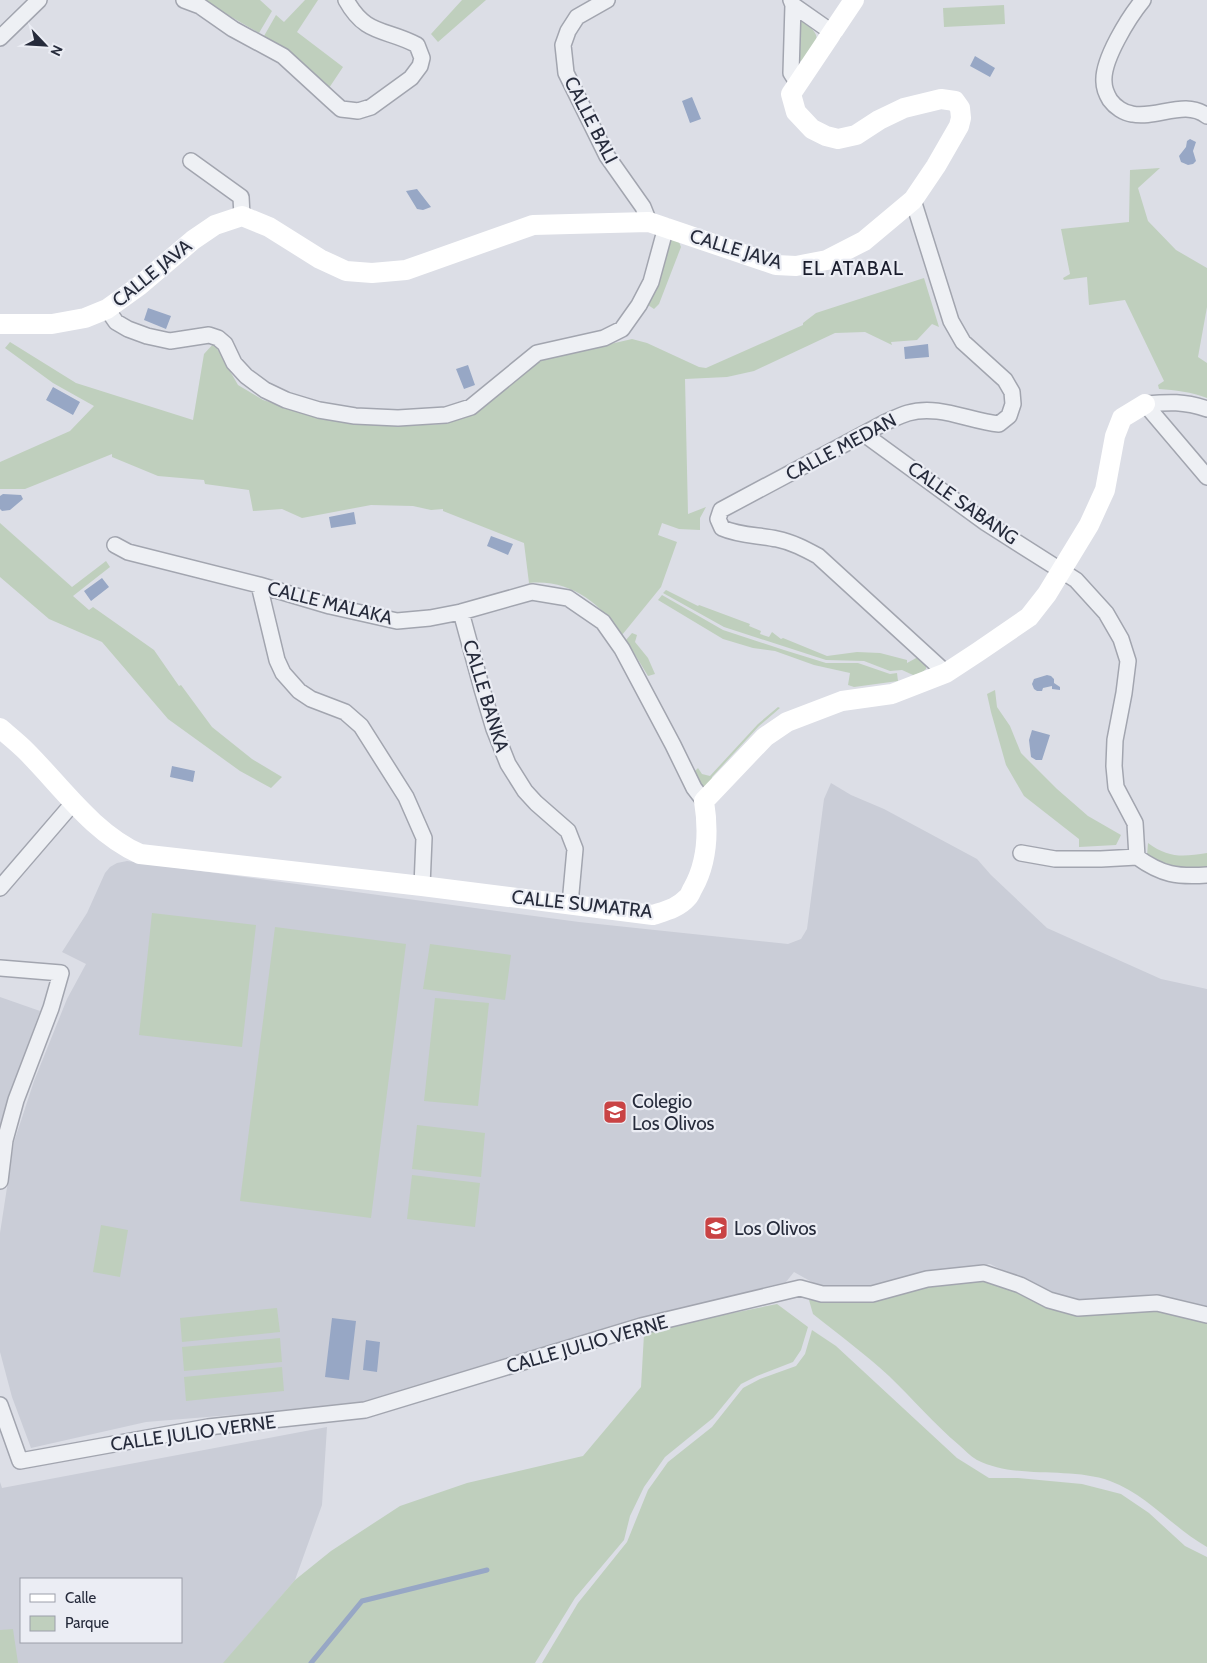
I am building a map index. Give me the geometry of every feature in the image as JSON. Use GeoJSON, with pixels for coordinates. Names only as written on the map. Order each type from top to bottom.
{"type":"FeatureCollection","features":[{"type":"Feature","properties":{"kind":"street"},"geometry":{"type":"LineString","coordinates":[[0,38],[39,0]]}},
{"type":"Feature","properties":{"kind":"street"},"geometry":{"type":"LineString","coordinates":[[184,0],[200,6],[233,29],[283,56],[341,108],[358,111],[370,107],[411,78],[420,66],[422,58],[417,45],[405,39],[372,29],[360,20],[346,0]]}},
{"type":"Feature","properties":{"kind":"street","name":"CALLE BALI"},"geometry":{"type":"LineString","coordinates":[[607,0],[577,17],[568,31],[563,45],[566,74],[607,156],[657,225]]}},
{"type":"Feature","properties":{"kind":"street","name":"CALLE JAVA"},"geometry":{"type":"LineString","coordinates":[[0,324],[52,324],[85,318],[107,310],[192,240],[215,226],[242,216],[269,227],[320,259],[346,271],[372,273],[406,270],[533,225],[657,225],[776,264],[796,266],[827,260],[864,241],[913,200],[950,142],[959,126],[961,118],[960,108],[954,102],[940,100],[904,108],[879,120],[856,135],[838,139],[826,136],[812,129],[796,112],[791,94],[854,0]]}},
{"type":"Feature","properties":{"kind":"street"},"geometry":{"type":"LineString","coordinates":[[1143,0],[1132,13],[1107,63],[1104,82],[1106,94],[1120,110],[1131,114],[1144,115],[1178,109],[1194,109],[1207,116]]}},
{"type":"Feature","properties":{"kind":"street","name":"CALLE JAVA"},"geometry":{"type":"LineString","coordinates":[[792,3],[832,33]]}},
{"type":"Feature","properties":{"kind":"street","name":"CALLE JAVA"},"geometry":{"type":"LineString","coordinates":[[792,3],[790,73],[798,84]]}},
{"type":"Feature","properties":{"kind":"street"},"geometry":{"type":"LineString","coordinates":[[191,161],[241,197],[242,216]]}},
{"type":"Feature","properties":{"kind":"street","name":"CALLE MEDAN"},"geometry":{"type":"LineString","coordinates":[[913,200],[951,321],[962,342],[1005,380],[1012,392],[1013,404],[1009,416],[999,424],[986,423],[947,412],[909,412],[722,510],[718,519],[722,528],[733,533],[777,539],[797,545],[818,556],[946,673]]}},
{"type":"Feature","properties":{"kind":"street"},"geometry":{"type":"LineString","coordinates":[[107,310],[116,322],[147,336],[170,341],[209,335],[218,338],[224,344],[234,363],[246,376],[265,390],[286,400],[319,410],[355,416],[398,418],[446,416],[471,407],[537,352],[604,338],[622,329],[651,282],[657,225]]}},
{"type":"Feature","properties":{"kind":"street"},"geometry":{"type":"LineString","coordinates":[[704,801],[765,737],[787,722],[842,701],[892,694],[946,673],[1029,616],[1048,594],[1089,525],[1105,490],[1115,436],[1122,418],[1145,404],[1176,401],[1207,410]]}},
{"type":"Feature","properties":{"kind":"street"},"geometry":{"type":"LineString","coordinates":[[1145,404],[1207,477]]}},
{"type":"Feature","properties":{"kind":"street","name":"CALLE SABANG"},"geometry":{"type":"LineString","coordinates":[[864,434],[986,523],[1063,570],[1076,580],[1106,612],[1126,651],[1128,661],[1124,693],[1114,740],[1114,766],[1116,786],[1135,824],[1137,857]]}},
{"type":"Feature","properties":{"kind":"street","name":"CALLE MALAKA"},"geometry":{"type":"LineString","coordinates":[[115,545],[128,552],[259,585],[330,606],[398,621],[430,618],[461,612],[532,592],[568,598],[602,622],[622,649],[694,788],[704,801]]}},
{"type":"Feature","properties":{"kind":"street"},"geometry":{"type":"LineString","coordinates":[[259,585],[277,660],[283,673],[298,691],[311,699],[345,712],[361,726],[406,797],[424,838],[422,886]]}},
{"type":"Feature","properties":{"kind":"street","name":"CALLE BANKA"},"geometry":{"type":"LineString","coordinates":[[461,612],[494,729],[508,764],[530,797],[568,831],[575,849],[570,904]]}},
{"type":"Feature","properties":{"kind":"street","name":"CALLE SUMATRA"},"geometry":{"type":"LineString","coordinates":[[0,728],[26,751],[74,802],[112,838],[126,848],[140,854],[422,886],[653,915],[672,909],[688,898],[699,877],[706,855],[706,814],[704,801]]}},
{"type":"Feature","properties":{"kind":"street"},"geometry":{"type":"LineString","coordinates":[[0,888],[74,802]]}},
{"type":"Feature","properties":{"kind":"street"},"geometry":{"type":"LineString","coordinates":[[1022,853],[1055,859],[1137,857],[1151,867],[1170,874],[1183,877],[1207,875]]}},
{"type":"Feature","properties":{"kind":"street"},"geometry":{"type":"LineString","coordinates":[[0,968],[61,973],[51,1008],[16,1100],[5,1140],[0,1180]]}},
{"type":"Feature","properties":{"kind":"street","name":"CALLE JULIO VERNE"},"geometry":{"type":"LineString","coordinates":[[0,1405],[20,1461],[208,1427],[365,1410],[641,1326],[800,1288],[822,1294],[872,1294],[927,1279],[984,1272],[1020,1285],[1049,1300],[1078,1308],[1157,1303],[1207,1315]]}},
{"type":"Feature","properties":{"kind":"shaded area","name":"Colegio Los Olivos"},"geometry":{"type":"Polygon","coordinates":[[[831,783],[977,859],[991,875],[1047,928],[1161,979],[1207,989],[1207,1311],[1155,1294],[1082,1302],[1056,1296],[990,1264],[926,1272],[888,1284],[855,1289],[819,1286],[794,1272],[786,1282],[659,1314],[553,1344],[449,1380],[351,1405],[146,1422],[31,1448],[12,1397],[0,1352],[0,1233],[14,1142],[34,1081],[67,999],[86,964],[62,952],[87,913],[105,873],[110,867],[127,861],[579,922],[788,944],[801,939],[807,929],[824,799],[831,783]]]}},
{"type":"Feature","properties":{"kind":"shaded area"},"geometry":{"type":"Polygon","coordinates":[[[0,997],[40,1011],[8,1100],[0,1146],[0,997]]]}},
{"type":"Feature","properties":{"kind":"shaded area"},"geometry":{"type":"Polygon","coordinates":[[[327,1427],[322,1505],[295,1580],[224,1663],[0,1663],[0,1482],[2,1488],[327,1427]]]}},
{"type":"Feature","properties":{"kind":"green space"},"geometry":{"type":"Polygon","coordinates":[[[202,0],[260,0],[272,11],[259,33],[202,0]]]}},
{"type":"Feature","properties":{"kind":"green space"},"geometry":{"type":"Polygon","coordinates":[[[305,0],[318,0],[297,32],[343,67],[329,88],[291,53],[264,36],[276,15],[284,22],[305,0]]]}},
{"type":"Feature","properties":{"kind":"green space"},"geometry":{"type":"Polygon","coordinates":[[[462,0],[486,0],[438,42],[431,34],[462,0]]]}},
{"type":"Feature","properties":{"kind":"green space"},"geometry":{"type":"Polygon","coordinates":[[[1004,5],[1005,24],[944,27],[943,8],[1004,5]]]}},
{"type":"Feature","properties":{"kind":"green space"},"geometry":{"type":"Polygon","coordinates":[[[802,21],[809,26],[817,39],[805,60],[800,61],[795,59],[799,22],[802,21]]]}},
{"type":"Feature","properties":{"kind":"green space"},"geometry":{"type":"Polygon","coordinates":[[[1160,168],[1138,188],[1148,221],[1176,250],[1207,268],[1207,307],[1198,357],[1207,363],[1207,398],[1195,394],[1159,389],[1158,385],[1164,381],[1125,300],[1089,305],[1087,277],[1064,280],[1063,278],[1070,274],[1061,229],[1129,222],[1130,170],[1160,168]]]}},
{"type":"Feature","properties":{"kind":"green space"},"geometry":{"type":"Polygon","coordinates":[[[671,239],[679,242],[681,247],[659,304],[654,309],[648,305],[661,277],[671,239]]]}},
{"type":"Feature","properties":{"kind":"green space"},"geometry":{"type":"Polygon","coordinates":[[[924,278],[939,327],[932,324],[917,340],[891,342],[892,345],[865,332],[835,333],[754,371],[727,377],[685,379],[688,514],[706,507],[700,518],[700,530],[679,529],[662,523],[658,535],[677,542],[661,587],[622,635],[594,603],[571,589],[544,583],[529,583],[524,543],[443,511],[443,509],[431,510],[413,506],[371,505],[302,518],[282,509],[253,511],[249,490],[205,484],[204,480],[158,476],[112,457],[112,454],[25,489],[0,489],[0,462],[70,431],[94,406],[53,383],[5,348],[10,342],[76,383],[193,420],[204,354],[214,343],[238,385],[263,400],[296,410],[350,421],[397,426],[445,424],[475,412],[537,361],[632,339],[647,343],[699,367],[706,368],[803,325],[816,313],[924,278]]]}},
{"type":"Feature","properties":{"kind":"green space"},"geometry":{"type":"Polygon","coordinates":[[[0,523],[72,587],[106,561],[110,567],[73,596],[89,610],[93,607],[154,650],[179,686],[181,685],[212,727],[252,759],[282,777],[271,788],[240,771],[168,719],[102,642],[49,619],[0,577],[0,523]]]}},
{"type":"Feature","properties":{"kind":"green space"},"geometry":{"type":"Polygon","coordinates":[[[666,590],[698,606],[750,624],[749,626],[761,631],[760,634],[769,637],[772,632],[781,639],[783,638],[827,656],[857,652],[880,653],[907,660],[907,663],[918,657],[926,665],[926,669],[920,674],[913,675],[902,670],[890,671],[864,661],[826,660],[724,627],[663,593],[666,590]]]}},
{"type":"Feature","properties":{"kind":"green space"},"geometry":{"type":"Polygon","coordinates":[[[662,595],[723,630],[826,663],[858,663],[890,674],[897,673],[898,681],[854,687],[848,685],[850,673],[814,665],[775,651],[753,648],[723,639],[658,600],[662,595]]]}},
{"type":"Feature","properties":{"kind":"green space"},"geometry":{"type":"Polygon","coordinates":[[[632,633],[637,635],[635,642],[648,658],[655,674],[648,676],[626,640],[632,633]]]}},
{"type":"Feature","properties":{"kind":"green space"},"geometry":{"type":"Polygon","coordinates":[[[995,690],[997,707],[1010,726],[1021,753],[1057,789],[1088,816],[1121,835],[1116,845],[1079,847],[1079,839],[1024,796],[1006,765],[991,712],[987,694],[995,690]]]}},
{"type":"Feature","properties":{"kind":"green space"},"geometry":{"type":"Polygon","coordinates":[[[778,707],[780,708],[759,726],[712,777],[711,783],[704,787],[700,785],[694,772],[698,768],[702,774],[710,776],[758,724],[778,707]]]}},
{"type":"Feature","properties":{"kind":"green space"},"geometry":{"type":"Polygon","coordinates":[[[1148,843],[1169,854],[1190,855],[1207,853],[1207,870],[1172,869],[1147,856],[1148,843]]]}},
{"type":"Feature","properties":{"kind":"green space"},"geometry":{"type":"Polygon","coordinates":[[[152,913],[256,925],[242,1047],[139,1035],[152,913]]]}},
{"type":"Feature","properties":{"kind":"green space"},"geometry":{"type":"Polygon","coordinates":[[[275,927],[406,944],[371,1218],[240,1201],[275,927]]]}},
{"type":"Feature","properties":{"kind":"green space"},"geometry":{"type":"Polygon","coordinates":[[[430,944],[511,955],[505,1000],[423,989],[430,944]]]}},
{"type":"Feature","properties":{"kind":"green space"},"geometry":{"type":"Polygon","coordinates":[[[435,998],[489,1003],[478,1106],[424,1101],[435,998]]]}},
{"type":"Feature","properties":{"kind":"green space"},"geometry":{"type":"Polygon","coordinates":[[[417,1125],[485,1133],[481,1177],[412,1169],[417,1125]]]}},
{"type":"Feature","properties":{"kind":"green space"},"geometry":{"type":"Polygon","coordinates":[[[412,1175],[480,1183],[475,1227],[407,1219],[412,1175]]]}},
{"type":"Feature","properties":{"kind":"green space"},"geometry":{"type":"Polygon","coordinates":[[[101,1225],[128,1230],[120,1277],[93,1272],[101,1225]]]}},
{"type":"Feature","properties":{"kind":"green space"},"geometry":{"type":"Polygon","coordinates":[[[960,1281],[986,1281],[1019,1292],[1135,1310],[1162,1311],[1207,1322],[1207,1547],[1183,1531],[1148,1503],[1124,1487],[1110,1481],[1077,1474],[1009,1470],[977,1460],[941,1429],[880,1368],[813,1314],[809,1300],[926,1287],[960,1281]]]}},
{"type":"Feature","properties":{"kind":"green space"},"geometry":{"type":"Polygon","coordinates":[[[777,1304],[808,1327],[801,1350],[793,1362],[741,1384],[713,1418],[665,1457],[644,1487],[630,1516],[624,1540],[575,1598],[535,1663],[223,1663],[295,1580],[331,1551],[400,1506],[467,1483],[583,1456],[641,1387],[644,1334],[693,1321],[777,1304]]]}},
{"type":"Feature","properties":{"kind":"green space"},"geometry":{"type":"Polygon","coordinates":[[[277,1308],[280,1332],[182,1342],[180,1318],[277,1308]]]}},
{"type":"Feature","properties":{"kind":"green space"},"geometry":{"type":"Polygon","coordinates":[[[812,1330],[836,1346],[957,1458],[989,1478],[1018,1478],[1082,1484],[1121,1494],[1149,1513],[1185,1546],[1207,1557],[1207,1663],[542,1663],[578,1603],[627,1542],[648,1490],[668,1462],[712,1427],[743,1388],[760,1379],[796,1366],[805,1354],[812,1330]]]}},
{"type":"Feature","properties":{"kind":"green space"},"geometry":{"type":"Polygon","coordinates":[[[280,1338],[282,1362],[184,1371],[182,1347],[280,1338]]]}},
{"type":"Feature","properties":{"kind":"green space"},"geometry":{"type":"Polygon","coordinates":[[[282,1367],[284,1391],[186,1401],[184,1377],[282,1367]]]}},
{"type":"Feature","properties":{"kind":"green space"},"geometry":{"type":"Polygon","coordinates":[[[13,1629],[18,1663],[0,1663],[0,1630],[13,1629]]]}},
{"type":"Feature","properties":{"kind":"water"},"geometry":{"type":"Polygon","coordinates":[[[975,56],[995,68],[990,77],[970,66],[975,56]]]}},
{"type":"Feature","properties":{"kind":"water"},"geometry":{"type":"Polygon","coordinates":[[[692,97],[701,119],[690,123],[682,101],[692,97]]]}},
{"type":"Feature","properties":{"kind":"water"},"geometry":{"type":"Polygon","coordinates":[[[1190,139],[1196,142],[1193,151],[1196,161],[1188,165],[1181,162],[1179,156],[1190,139]]]}},
{"type":"Feature","properties":{"kind":"water"},"geometry":{"type":"Polygon","coordinates":[[[417,189],[431,207],[423,210],[417,209],[406,191],[417,189]]]}},
{"type":"Feature","properties":{"kind":"water"},"geometry":{"type":"Polygon","coordinates":[[[148,308],[171,316],[166,329],[144,320],[148,308]]]}},
{"type":"Feature","properties":{"kind":"water"},"geometry":{"type":"Polygon","coordinates":[[[928,344],[929,357],[905,359],[904,347],[928,344]]]}},
{"type":"Feature","properties":{"kind":"water"},"geometry":{"type":"Polygon","coordinates":[[[468,365],[475,385],[464,389],[456,369],[468,365]]]}},
{"type":"Feature","properties":{"kind":"water"},"geometry":{"type":"Polygon","coordinates":[[[53,387],[80,402],[73,415],[46,400],[53,387]]]}},
{"type":"Feature","properties":{"kind":"water"},"geometry":{"type":"Polygon","coordinates":[[[3,494],[21,495],[23,499],[10,510],[2,511],[0,509],[0,496],[3,494]]]}},
{"type":"Feature","properties":{"kind":"water"},"geometry":{"type":"Polygon","coordinates":[[[354,512],[356,524],[331,528],[329,517],[354,512]]]}},
{"type":"Feature","properties":{"kind":"water"},"geometry":{"type":"Polygon","coordinates":[[[491,536],[513,544],[508,555],[487,546],[491,536]]]}},
{"type":"Feature","properties":{"kind":"water"},"geometry":{"type":"Polygon","coordinates":[[[102,578],[109,587],[91,601],[84,591],[102,578]]]}},
{"type":"Feature","properties":{"kind":"water"},"geometry":{"type":"Polygon","coordinates":[[[1047,675],[1054,679],[1054,683],[1060,687],[1060,690],[1052,689],[1052,686],[1043,688],[1042,691],[1034,689],[1032,684],[1034,679],[1047,675]]]}},
{"type":"Feature","properties":{"kind":"water"},"geometry":{"type":"Polygon","coordinates":[[[1032,730],[1050,735],[1042,760],[1036,760],[1031,757],[1029,740],[1032,730]]]}},
{"type":"Feature","properties":{"kind":"water"},"geometry":{"type":"Polygon","coordinates":[[[172,766],[195,771],[193,782],[170,777],[172,766]]]}},
{"type":"Feature","properties":{"kind":"water"},"geometry":{"type":"Polygon","coordinates":[[[332,1318],[356,1321],[349,1380],[325,1377],[332,1318]]]}},
{"type":"Feature","properties":{"kind":"water"},"geometry":{"type":"Polygon","coordinates":[[[366,1340],[380,1342],[377,1372],[363,1370],[366,1340]]]}},
{"type":"Feature","properties":{"kind":"waterway"},"geometry":{"type":"LineString","coordinates":[[311,1663],[362,1601],[487,1570]]}},
{"type":"Feature","properties":{"kind":"place","name":"Colegio Los Olivos"},"geometry":{"type":"Point","coordinates":[615,1112]}},
{"type":"Feature","properties":{"kind":"place","name":"Los Olivos"},"geometry":{"type":"Point","coordinates":[716,1228]}},
{"type":"Feature","properties":{"kind":"district","name":"EL ATABAL"},"geometry":{"type":"Point","coordinates":[853,268]}}]}
